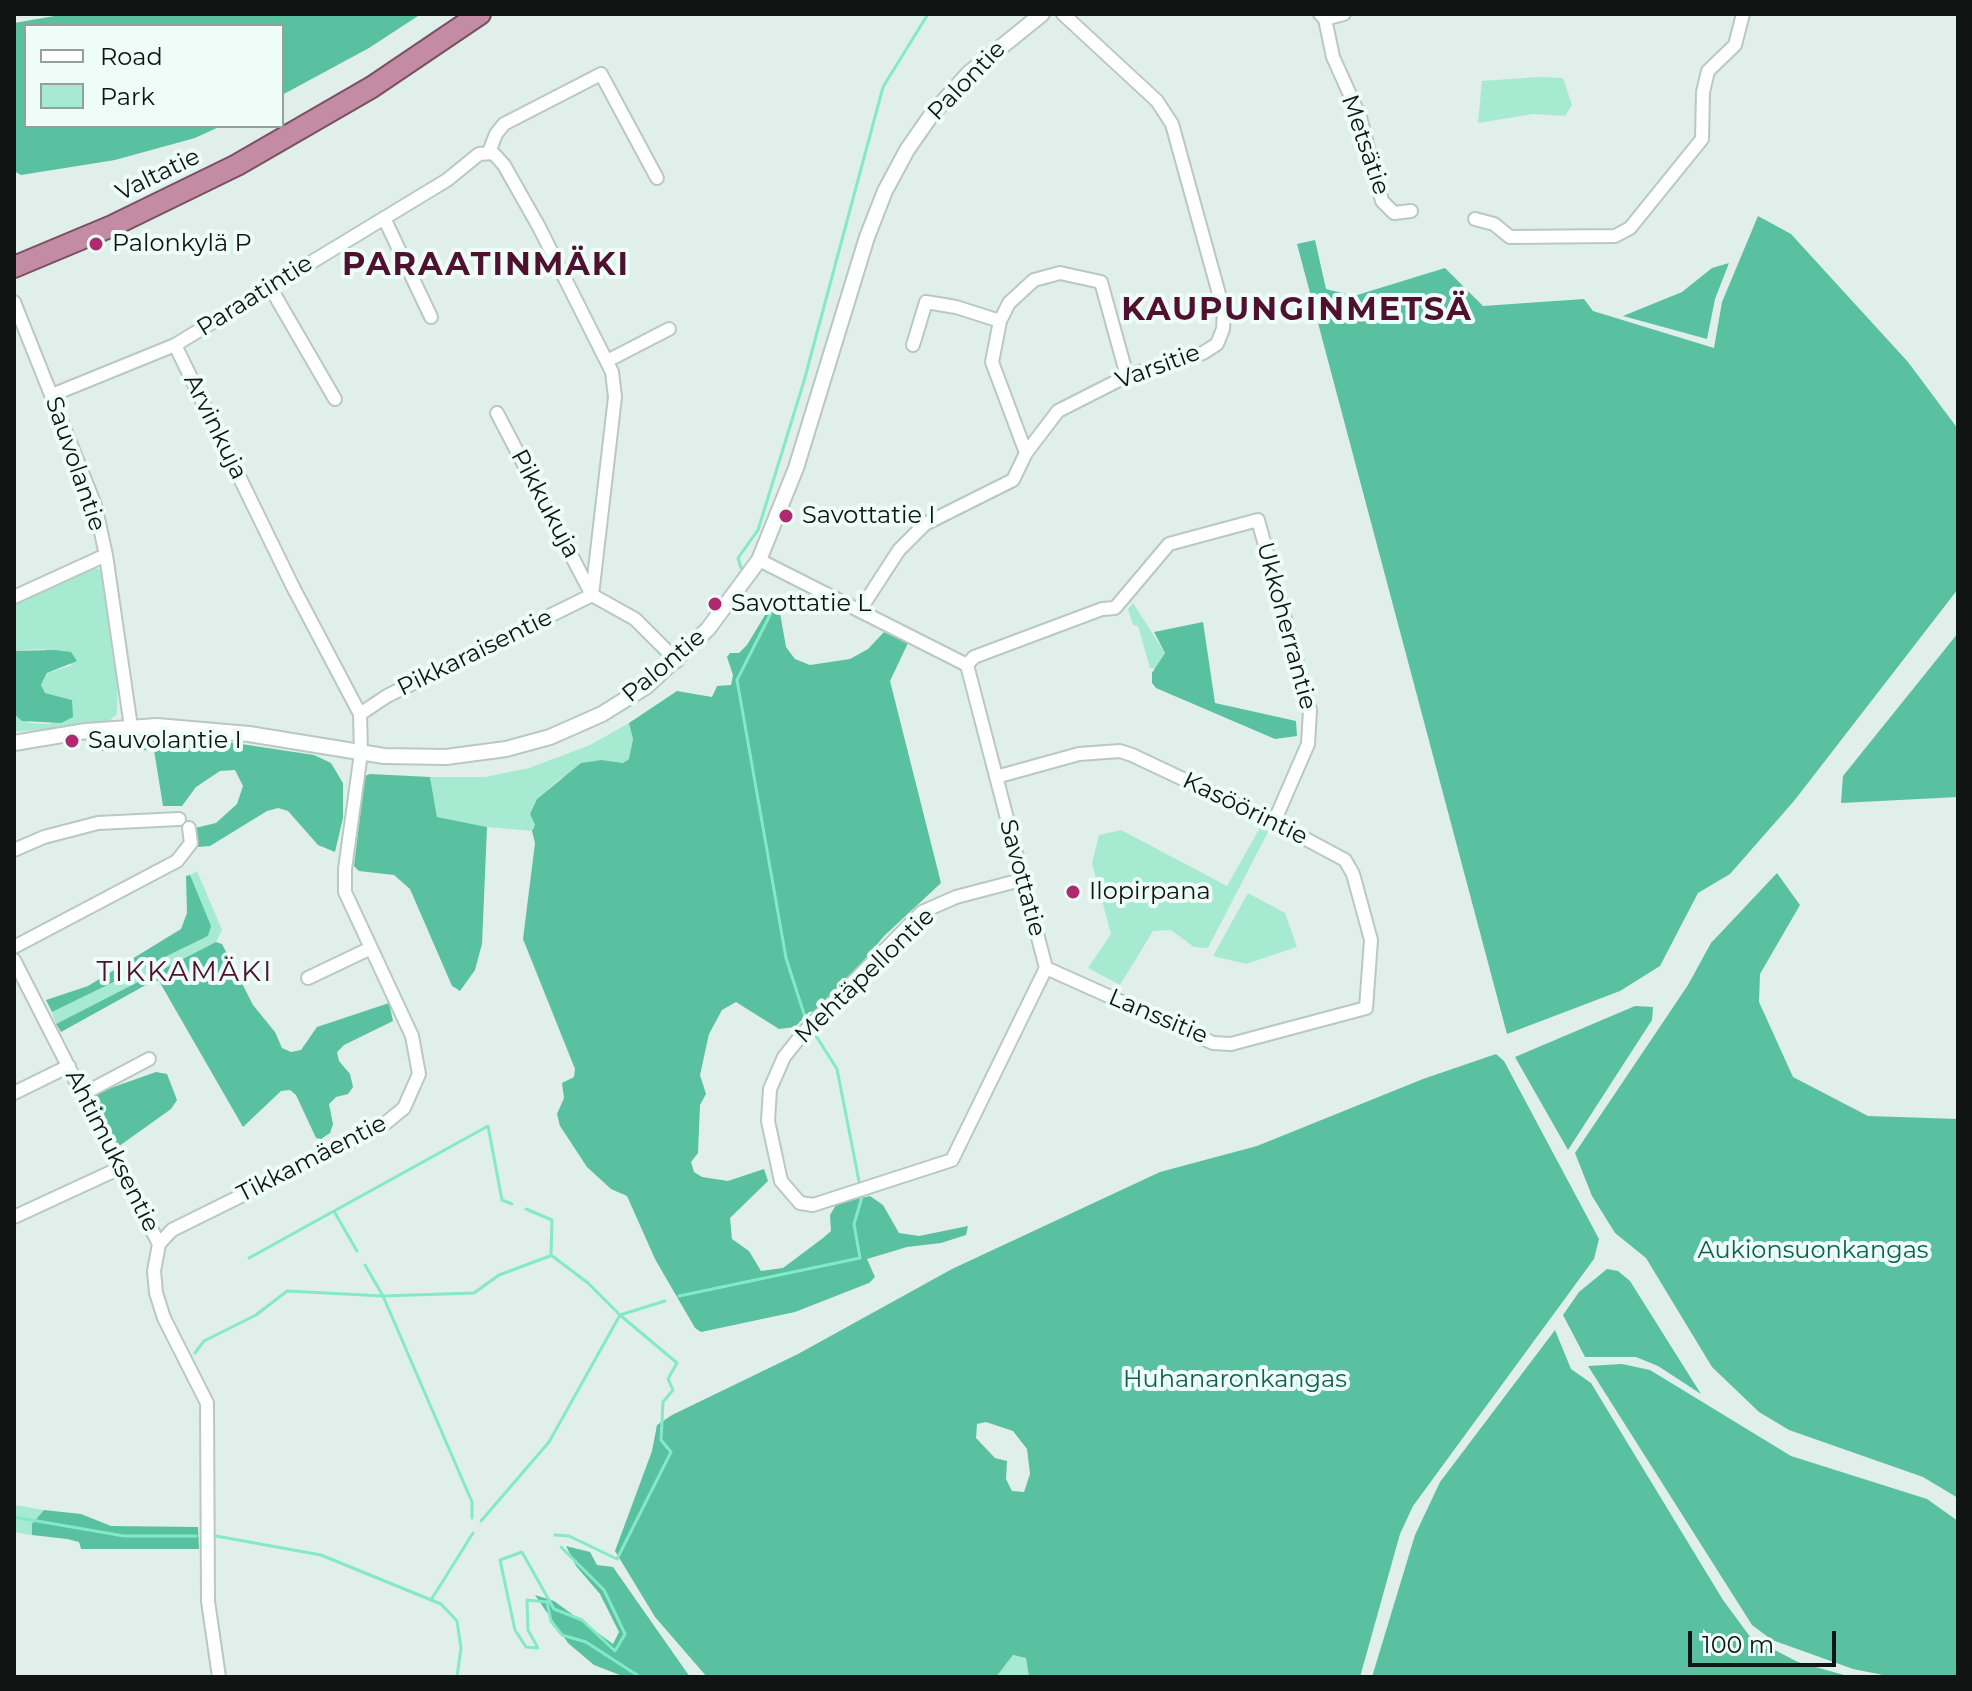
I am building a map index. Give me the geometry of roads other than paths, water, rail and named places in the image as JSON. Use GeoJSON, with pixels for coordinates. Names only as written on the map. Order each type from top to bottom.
{"type":"FeatureCollection","features":[{"type":"Feature","properties":{"kind":"highway","name":"Valtatie"},"geometry":{"type":"LineString","coordinates":[[14,267],[159,204],[262,151],[372,87],[480,14]]}},
{"type":"Feature","properties":{"kind":"street","name":"Palontie"},"geometry":{"type":"LineString","coordinates":[[14,743],[131,727],[187,727],[361,753],[446,757],[530,743],[602,714],[647,686],[677,661],[724,610],[759,560],[796,468],[885,191],[907,150],[949,94],[991,53],[1042,14]]}},
{"type":"Feature","properties":{"kind":"street","name":"Varsitie"},"geometry":{"type":"LineString","coordinates":[[860,610],[899,550],[925,524],[1013,480],[1024,465],[1026,453],[1058,411],[1127,376],[1210,348],[1217,344],[1223,329],[1224,312],[1172,124],[1157,101],[1063,14]]}},
{"type":"Feature","properties":{"kind":"street"},"geometry":{"type":"LineString","coordinates":[[1322,16],[1344,14]]}},
{"type":"Feature","properties":{"kind":"street"},"geometry":{"type":"LineString","coordinates":[[1475,219],[1494,224],[1510,237],[1615,236],[1630,228],[1702,139],[1703,92],[1708,71],[1735,45],[1743,14]]}},
{"type":"Feature","properties":{"kind":"street","name":"Metsätie"},"geometry":{"type":"LineString","coordinates":[[1322,16],[1333,57],[1360,117],[1382,201],[1394,213],[1411,211]]}},
{"type":"Feature","properties":{"kind":"street"},"geometry":{"type":"LineString","coordinates":[[657,178],[601,74],[504,124],[489,152],[498,156],[504,165],[607,361],[615,397],[592,595],[644,626],[677,661]]}},
{"type":"Feature","properties":{"kind":"street","name":"Paraatintie"},"geometry":{"type":"LineString","coordinates":[[52,395],[175,345],[447,180],[479,154],[489,152]]}},
{"type":"Feature","properties":{"kind":"street"},"geometry":{"type":"LineString","coordinates":[[384,218],[431,317]]}},
{"type":"Feature","properties":{"kind":"street"},"geometry":{"type":"LineString","coordinates":[[1026,453],[992,362],[1000,321],[1009,303],[1034,280],[1060,273],[1101,282],[1127,376]]}},
{"type":"Feature","properties":{"kind":"street"},"geometry":{"type":"LineString","coordinates":[[270,287],[335,399]]}},
{"type":"Feature","properties":{"kind":"street","name":"Sauvolantie"},"geometry":{"type":"LineString","coordinates":[[14,302],[95,505],[106,555],[131,727]]}},
{"type":"Feature","properties":{"kind":"street"},"geometry":{"type":"LineString","coordinates":[[913,345],[926,302],[956,307],[1000,321]]}},
{"type":"Feature","properties":{"kind":"street"},"geometry":{"type":"LineString","coordinates":[[607,361],[669,329]]}},
{"type":"Feature","properties":{"kind":"street","name":"Arvinkuja"},"geometry":{"type":"LineString","coordinates":[[175,345],[255,508]]}},
{"type":"Feature","properties":{"kind":"street","name":"Pikkukuja"},"geometry":{"type":"LineString","coordinates":[[497,413],[592,595]]}},
{"type":"Feature","properties":{"kind":"street","name":"Tikkamäentie"},"geometry":{"type":"LineString","coordinates":[[159,1244],[172,1230],[382,1126],[404,1108],[417,1086],[417,1050],[349,903],[344,881],[361,753],[360,714],[255,508]]}},
{"type":"Feature","properties":{"kind":"street","name":"Ukkoherrantie"},"geometry":{"type":"LineString","coordinates":[[967,665],[974,657],[1102,609],[1115,608],[1169,544],[1258,520],[1310,710],[1308,744],[1274,822]]}},
{"type":"Feature","properties":{"kind":"street"},"geometry":{"type":"LineString","coordinates":[[14,597],[106,555]]}},
{"type":"Feature","properties":{"kind":"street"},"geometry":{"type":"LineString","coordinates":[[759,560],[967,665]]}},
{"type":"Feature","properties":{"kind":"street","name":"Pikkaraisentie"},"geometry":{"type":"LineString","coordinates":[[360,714],[387,696],[592,595]]}},
{"type":"Feature","properties":{"kind":"street","name":"Savottatie"},"geometry":{"type":"LineString","coordinates":[[813,1205],[952,1160],[1046,968],[967,665]]}},
{"type":"Feature","properties":{"kind":"street","name":"Kasöörintie"},"geometry":{"type":"LineString","coordinates":[[996,777],[1079,754],[1120,751],[1274,822],[1345,860],[1353,874],[1371,940],[1366,1008]]}},
{"type":"Feature","properties":{"kind":"street"},"geometry":{"type":"LineString","coordinates":[[14,850],[44,837],[98,823],[184,824],[191,843],[177,861],[14,947]]}},
{"type":"Feature","properties":{"kind":"street","name":"Mehtäpellontie"},"geometry":{"type":"LineString","coordinates":[[813,1205],[800,1203],[781,1181],[768,1121],[770,1089],[784,1057],[804,1032],[922,912],[956,897],[1021,880]]}},
{"type":"Feature","properties":{"kind":"street"},"geometry":{"type":"LineString","coordinates":[[308,978],[371,948]]}},
{"type":"Feature","properties":{"kind":"street","name":"Ahtimuksentie"},"geometry":{"type":"LineString","coordinates":[[14,960],[18,978],[69,1066],[159,1244],[154,1271],[156,1293],[164,1318],[203,1393],[209,1414],[208,1601],[219,1677]]}},
{"type":"Feature","properties":{"kind":"street","name":"Lanssitie"},"geometry":{"type":"LineString","coordinates":[[1046,968],[1213,1043],[1231,1044],[1366,1008]]}},
{"type":"Feature","properties":{"kind":"street"},"geometry":{"type":"LineString","coordinates":[[83,1094],[149,1059]]}},
{"type":"Feature","properties":{"kind":"street"},"geometry":{"type":"LineString","coordinates":[[14,1093],[69,1066]]}},
{"type":"Feature","properties":{"kind":"street"},"geometry":{"type":"LineString","coordinates":[[14,1217],[120,1168]]}},
{"type":"Feature","properties":{"kind":"waterway"},"geometry":{"type":"LineString","coordinates":[[741,568],[738,558],[758,530],[804,381],[883,87],[928,14]]}},
{"type":"Feature","properties":{"kind":"waterway"},"geometry":{"type":"LineString","coordinates":[[770,605],[771,613],[737,680],[786,958],[805,1017]]}},
{"type":"Feature","properties":{"kind":"waterway"},"geometry":{"type":"LineString","coordinates":[[813,1031],[837,1069],[859,1181]]}},
{"type":"Feature","properties":{"kind":"waterway"},"geometry":{"type":"LineString","coordinates":[[249,1258],[488,1126],[502,1200],[512,1204]]}},
{"type":"Feature","properties":{"kind":"waterway"},"geometry":{"type":"LineString","coordinates":[[679,1296],[860,1258],[854,1224],[862,1197]]}},
{"type":"Feature","properties":{"kind":"waterway"},"geometry":{"type":"LineString","coordinates":[[526,1209],[552,1220],[551,1255],[588,1283],[620,1315],[677,1363],[668,1379],[673,1390],[663,1402],[661,1440],[671,1452],[617,1559],[569,1536],[555,1535]]}},
{"type":"Feature","properties":{"kind":"waterway"},"geometry":{"type":"LineString","coordinates":[[335,1213],[357,1251]]}},
{"type":"Feature","properties":{"kind":"waterway"},"geometry":{"type":"LineString","coordinates":[[195,1353],[204,1341],[256,1315],[287,1291],[383,1296],[474,1293],[499,1275],[550,1256]]}},
{"type":"Feature","properties":{"kind":"waterway"},"geometry":{"type":"LineString","coordinates":[[365,1265],[383,1296],[472,1502],[472,1518]]}},
{"type":"Feature","properties":{"kind":"waterway"},"geometry":{"type":"LineString","coordinates":[[481,1521],[549,1442],[620,1315],[665,1301]]}},
{"type":"Feature","properties":{"kind":"waterway"},"geometry":{"type":"LineString","coordinates":[[14,1517],[124,1536],[196,1536]]}},
{"type":"Feature","properties":{"kind":"waterway"},"geometry":{"type":"LineString","coordinates":[[431,1600],[473,1533]]}},
{"type":"Feature","properties":{"kind":"waterway"},"geometry":{"type":"LineString","coordinates":[[216,1536],[321,1555],[441,1604],[457,1621],[461,1648],[457,1677]]}},
{"type":"Feature","properties":{"kind":"waterway"},"geometry":{"type":"LineString","coordinates":[[561,1547],[604,1590],[625,1634],[615,1651],[582,1620],[554,1609],[522,1552],[500,1560],[515,1630],[526,1647],[538,1648],[528,1630],[527,1600],[547,1602],[551,1621],[562,1635],[586,1642],[640,1677]]}},
{"type":"Feature","properties":{"kind":"place","name":"Palonkylä P"},"geometry":{"type":"Point","coordinates":[96,244]}},
{"type":"Feature","properties":{"kind":"place","name":"Savottatie I"},"geometry":{"type":"Point","coordinates":[786,516]}},
{"type":"Feature","properties":{"kind":"place","name":"Savottatie L"},"geometry":{"type":"Point","coordinates":[715,604]}},
{"type":"Feature","properties":{"kind":"place","name":"Sauvolantie I"},"geometry":{"type":"Point","coordinates":[72,741]}},
{"type":"Feature","properties":{"kind":"place","name":"Ilopirpana"},"geometry":{"type":"Point","coordinates":[1073,892]}},
{"type":"Feature","properties":{"kind":"district","name":"PARAATINMÄKI"},"geometry":{"type":"Point","coordinates":[486,266]}},
{"type":"Feature","properties":{"kind":"district","name":"KAUPUNGINMETSÄ"},"geometry":{"type":"Point","coordinates":[1297,311]}},
{"type":"Feature","properties":{"kind":"district","name":"TIKKAMÄKI"},"geometry":{"type":"Point","coordinates":[185,973]}},
{"type":"Feature","properties":{"kind":"park label","name":"Aukionsuonkangas"},"geometry":{"type":"Point","coordinates":[1813,1251]}},
{"type":"Feature","properties":{"kind":"park label","name":"Huhanaronkangas"},"geometry":{"type":"Point","coordinates":[1235,1380]}}]}
